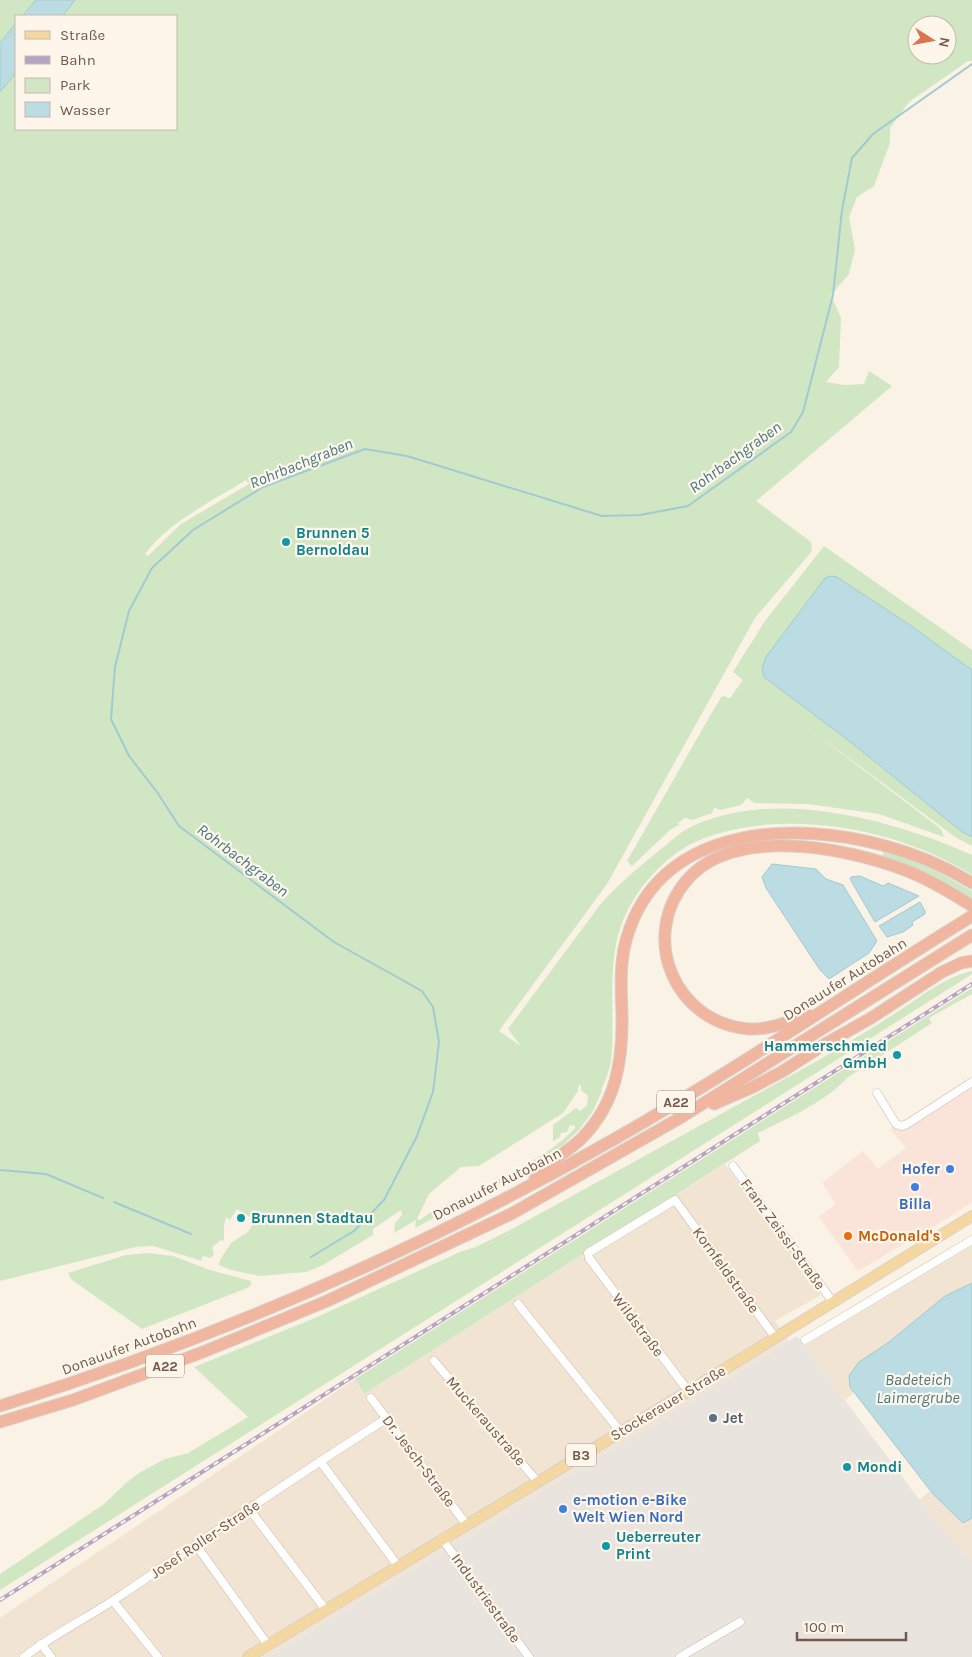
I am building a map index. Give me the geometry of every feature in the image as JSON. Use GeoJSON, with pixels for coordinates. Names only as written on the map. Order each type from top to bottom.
{"type":"FeatureCollection","features":[{"type":"Feature","properties":{"kind":"highway"},"geometry":{"type":"LineString","coordinates":[[522,1190],[554,1160],[581,1139],[598,1118],[609,1098],[617,1076],[621,1056],[621,967],[625,944],[635,916],[646,896],[662,877],[678,864],[706,848],[731,840],[766,835],[816,834],[861,840],[902,851],[942,867],[972,883]]}},
{"type":"Feature","properties":{"kind":"highway"},"geometry":{"type":"LineString","coordinates":[[827,1009],[779,1025],[750,1029],[731,1026],[716,1020],[693,1004],[684,995],[670,971],[664,939],[666,921],[671,904],[680,888],[691,875],[712,859],[733,851],[771,847],[827,850],[868,858],[903,869],[972,906]]}},
{"type":"Feature","properties":{"kind":"highway","name":"Donauufer Autobahn"},"geometry":{"type":"LineString","coordinates":[[0,1406],[121,1366],[215,1330],[332,1282],[485,1209],[654,1116],[827,1009],[968,918]]}},
{"type":"Feature","properties":{"kind":"highway","name":"Donauufer Autobahn"},"geometry":{"type":"LineString","coordinates":[[0,1422],[73,1400],[203,1352],[327,1301],[511,1214],[680,1118],[972,935]]}},
{"type":"Feature","properties":{"kind":"highway"},"geometry":{"type":"LineString","coordinates":[[680,1118],[753,1088],[871,1018],[942,972],[961,963],[972,961]]}},
{"type":"Feature","properties":{"kind":"main road","name":"Stockerauer Straße"},"geometry":{"type":"LineString","coordinates":[[248,1657],[688,1391],[972,1216]]}},
{"type":"Feature","properties":{"kind":"street"},"geometry":{"type":"LineString","coordinates":[[877,1093],[896,1124],[902,1126],[972,1082]]}},
{"type":"Feature","properties":{"kind":"street","name":"Franz Zeissl-Straße"},"geometry":{"type":"LineString","coordinates":[[733,1166],[833,1302]]}},
{"type":"Feature","properties":{"kind":"street","name":"Wildstraße"},"geometry":{"type":"LineString","coordinates":[[678,1202],[675,1200],[588,1253],[589,1258],[688,1391]]}},
{"type":"Feature","properties":{"kind":"street","name":"Kornfeldstraße"},"geometry":{"type":"LineString","coordinates":[[678,1202],[775,1337]]}},
{"type":"Feature","properties":{"kind":"street"},"geometry":{"type":"LineString","coordinates":[[805,1340],[972,1240]]}},
{"type":"Feature","properties":{"kind":"street"},"geometry":{"type":"LineString","coordinates":[[518,1304],[620,1431]]}},
{"type":"Feature","properties":{"kind":"street","name":"Muckeraustraße"},"geometry":{"type":"LineString","coordinates":[[434,1361],[537,1481]]}},
{"type":"Feature","properties":{"kind":"street","name":"Dr. Jesch-Straße"},"geometry":{"type":"LineString","coordinates":[[371,1398],[466,1524]]}},
{"type":"Feature","properties":{"kind":"street","name":"Josef Roller-Straße"},"geometry":{"type":"LineString","coordinates":[[24,1657],[41,1644],[113,1600],[250,1510],[320,1461],[386,1420]]}},
{"type":"Feature","properties":{"kind":"street"},"geometry":{"type":"LineString","coordinates":[[320,1461],[398,1566]]}},
{"type":"Feature","properties":{"kind":"street"},"geometry":{"type":"LineString","coordinates":[[250,1510],[326,1610]]}},
{"type":"Feature","properties":{"kind":"street","name":"Industriestraße"},"geometry":{"type":"LineString","coordinates":[[442,1539],[529,1657]]}},
{"type":"Feature","properties":{"kind":"street"},"geometry":{"type":"LineString","coordinates":[[196,1545],[268,1645]]}},
{"type":"Feature","properties":{"kind":"street"},"geometry":{"type":"LineString","coordinates":[[113,1600],[158,1657]]}},
{"type":"Feature","properties":{"kind":"street"},"geometry":{"type":"LineString","coordinates":[[680,1657],[740,1622]]}},
{"type":"Feature","properties":{"kind":"street"},"geometry":{"type":"LineString","coordinates":[[41,1644],[51,1657]]}},
{"type":"Feature","properties":{"kind":"shaded area"},"geometry":{"type":"Polygon","coordinates":[[[972,1078],[972,1202],[858,1271],[819,1217],[836,1204],[822,1183],[863,1151],[878,1169],[906,1148],[890,1129],[972,1078]]]}},
{"type":"Feature","properties":{"kind":"shaded area"},"geometry":{"type":"Polygon","coordinates":[[[725,1164],[821,1295],[775,1321],[789,1341],[267,1657],[0,1657],[0,1618],[355,1379],[364,1394],[725,1164]]]}},
{"type":"Feature","properties":{"kind":"shaded area"},"geometry":{"type":"Polygon","coordinates":[[[972,1246],[972,1283],[945,1296],[889,1342],[859,1362],[850,1387],[854,1392],[845,1400],[804,1346],[972,1246]]]}},
{"type":"Feature","properties":{"kind":"shaded area"},"geometry":{"type":"Polygon","coordinates":[[[797,1336],[930,1514],[972,1562],[972,1657],[267,1657],[671,1414],[797,1336]]]}},
{"type":"Feature","properties":{"kind":"shaded area"},"geometry":{"type":"Polygon","coordinates":[[[930,1491],[963,1523],[972,1518],[972,1562],[940,1527],[919,1500],[930,1491]]]}},
{"type":"Feature","properties":{"kind":"green space"},"geometry":{"type":"Polygon","coordinates":[[[0,0],[36,0],[23,15],[15,15],[15,24],[0,43],[0,0]]]}},
{"type":"Feature","properties":{"kind":"green space"},"geometry":{"type":"Polygon","coordinates":[[[75,0],[972,0],[972,61],[968,61],[909,102],[890,128],[890,143],[874,186],[857,197],[849,217],[855,249],[849,274],[831,295],[841,318],[839,367],[826,382],[844,385],[864,384],[869,371],[892,386],[756,501],[811,542],[812,551],[755,618],[607,884],[499,1031],[521,1046],[508,1029],[606,898],[677,836],[695,825],[728,814],[763,809],[799,809],[872,820],[907,830],[972,855],[972,875],[943,859],[910,845],[840,827],[804,824],[769,825],[734,829],[702,839],[677,852],[656,871],[637,894],[624,918],[618,935],[613,970],[611,1063],[593,1111],[579,1130],[563,1145],[517,1174],[415,1228],[416,1220],[394,1233],[395,1223],[402,1215],[401,1210],[373,1229],[373,1235],[323,1265],[306,1272],[260,1276],[231,1270],[219,1265],[220,1260],[231,1243],[248,1232],[255,1220],[237,1209],[230,1220],[226,1217],[224,1241],[221,1240],[212,1247],[214,1254],[211,1258],[203,1256],[202,1261],[153,1246],[136,1247],[0,1281],[0,92],[15,74],[15,130],[178,130],[178,15],[64,15],[75,0]],[[246,480],[205,504],[166,532],[145,554],[148,556],[181,524],[249,484],[246,480]],[[581,1084],[563,1113],[479,1166],[461,1167],[429,1194],[417,1219],[420,1220],[433,1210],[435,1214],[442,1207],[513,1172],[547,1152],[575,1128],[575,1126],[570,1125],[567,1132],[561,1133],[560,1137],[553,1141],[553,1125],[576,1108],[580,1111],[587,1105],[588,1096],[581,1090],[581,1084]]]}},
{"type":"Feature","properties":{"kind":"green space"},"geometry":{"type":"Polygon","coordinates":[[[824,546],[972,650],[972,670],[910,625],[837,577],[831,576],[762,669],[764,677],[853,744],[962,832],[972,837],[972,846],[955,837],[802,723],[941,829],[944,837],[879,814],[808,804],[754,803],[747,798],[741,805],[721,810],[714,808],[712,813],[693,820],[685,818],[632,866],[627,861],[711,714],[722,696],[730,698],[743,680],[733,672],[765,621],[824,546]]]}},
{"type":"Feature","properties":{"kind":"green space"},"geometry":{"type":"Polygon","coordinates":[[[884,850],[913,859],[913,861],[938,872],[972,891],[972,900],[882,857],[884,850]]]}},
{"type":"Feature","properties":{"kind":"green space"},"geometry":{"type":"Polygon","coordinates":[[[972,971],[972,974],[969,976],[0,1590],[0,1574],[104,1504],[139,1473],[165,1459],[188,1453],[248,1417],[194,1367],[315,1318],[460,1252],[476,1247],[512,1229],[817,1061],[933,988],[952,978],[972,971]]]}},
{"type":"Feature","properties":{"kind":"green space"},"geometry":{"type":"Polygon","coordinates":[[[972,988],[972,994],[929,1018],[932,1023],[847,1078],[828,1095],[758,1133],[760,1141],[364,1394],[355,1379],[972,988]]]}},
{"type":"Feature","properties":{"kind":"green space"},"geometry":{"type":"Polygon","coordinates":[[[149,1253],[173,1256],[210,1270],[251,1281],[251,1285],[142,1329],[72,1280],[68,1273],[126,1255],[149,1253]]]}},
{"type":"Feature","properties":{"kind":"water"},"geometry":{"type":"Polygon","coordinates":[[[36,0],[75,0],[64,15],[23,15],[36,0]]]}},
{"type":"Feature","properties":{"kind":"water"},"geometry":{"type":"Polygon","coordinates":[[[15,24],[15,74],[0,92],[0,43],[15,24]]]}},
{"type":"Feature","properties":{"kind":"water"},"geometry":{"type":"Polygon","coordinates":[[[837,577],[910,625],[972,670],[972,837],[962,832],[853,744],[764,677],[762,669],[766,657],[825,578],[837,577]]]}},
{"type":"Feature","properties":{"kind":"water"},"geometry":{"type":"Polygon","coordinates":[[[772,864],[816,869],[826,879],[843,885],[877,941],[869,953],[829,979],[820,970],[766,888],[762,877],[772,864]]]}},
{"type":"Feature","properties":{"kind":"water"},"geometry":{"type":"Polygon","coordinates":[[[860,876],[883,886],[888,883],[919,896],[875,922],[850,879],[851,877],[860,876]]]}},
{"type":"Feature","properties":{"kind":"water"},"geometry":{"type":"Polygon","coordinates":[[[920,902],[925,914],[912,922],[913,925],[903,932],[887,937],[879,926],[920,902]]]}},
{"type":"Feature","properties":{"kind":"water","name":"Badeteich Laimergrube"},"geometry":{"type":"Polygon","coordinates":[[[972,1283],[972,1518],[963,1523],[933,1494],[850,1387],[849,1376],[859,1362],[889,1342],[945,1296],[972,1283]]]}},
{"type":"Feature","properties":{"kind":"waterway","name":"Rohrbachgraben"},"geometry":{"type":"LineString","coordinates":[[311,1257],[354,1231],[384,1200],[417,1136],[433,1092],[439,1042],[433,1007],[422,991],[334,942],[179,826],[157,792],[129,756],[111,719],[115,667],[129,611],[152,568],[193,530],[263,487],[365,449],[407,456],[602,516],[640,515],[688,506],[791,432],[803,412],[833,295],[842,210],[852,158],[873,134],[972,64]]}},
{"type":"Feature","properties":{"kind":"waterway","name":"Rohrbachgraben"},"geometry":{"type":"LineString","coordinates":[[0,1170],[46,1174],[103,1198]]}},
{"type":"Feature","properties":{"kind":"waterway","name":"Rohrbachgraben"},"geometry":{"type":"LineString","coordinates":[[114,1202],[191,1234]]}},
{"type":"Feature","properties":{"kind":"railway"},"geometry":{"type":"LineString","coordinates":[[0,1600],[972,984]]}},
{"type":"Feature","properties":{"kind":"place","name":"Brunnen 5 Bernoldau"},"geometry":{"type":"Point","coordinates":[286,542]}},
{"type":"Feature","properties":{"kind":"place","name":"Hammerschmied GmbH"},"geometry":{"type":"Point","coordinates":[897,1055]}},
{"type":"Feature","properties":{"kind":"place","name":"Hofer"},"geometry":{"type":"Point","coordinates":[950,1169]}},
{"type":"Feature","properties":{"kind":"place","name":"Billa"},"geometry":{"type":"Point","coordinates":[915,1187]}},
{"type":"Feature","properties":{"kind":"place","name":"Brunnen Stadtau"},"geometry":{"type":"Point","coordinates":[241,1218]}},
{"type":"Feature","properties":{"kind":"place","name":"McDonald's"},"geometry":{"type":"Point","coordinates":[848,1236]}},
{"type":"Feature","properties":{"kind":"place","name":"Jet"},"geometry":{"type":"Point","coordinates":[713,1418]}},
{"type":"Feature","properties":{"kind":"place","name":"Mondi"},"geometry":{"type":"Point","coordinates":[847,1467]}},
{"type":"Feature","properties":{"kind":"place","name":"e-motion e-Bike Welt Wien Nord"},"geometry":{"type":"Point","coordinates":[563,1509]}},
{"type":"Feature","properties":{"kind":"place","name":"Ueberreuter Print"},"geometry":{"type":"Point","coordinates":[606,1546]}}]}
